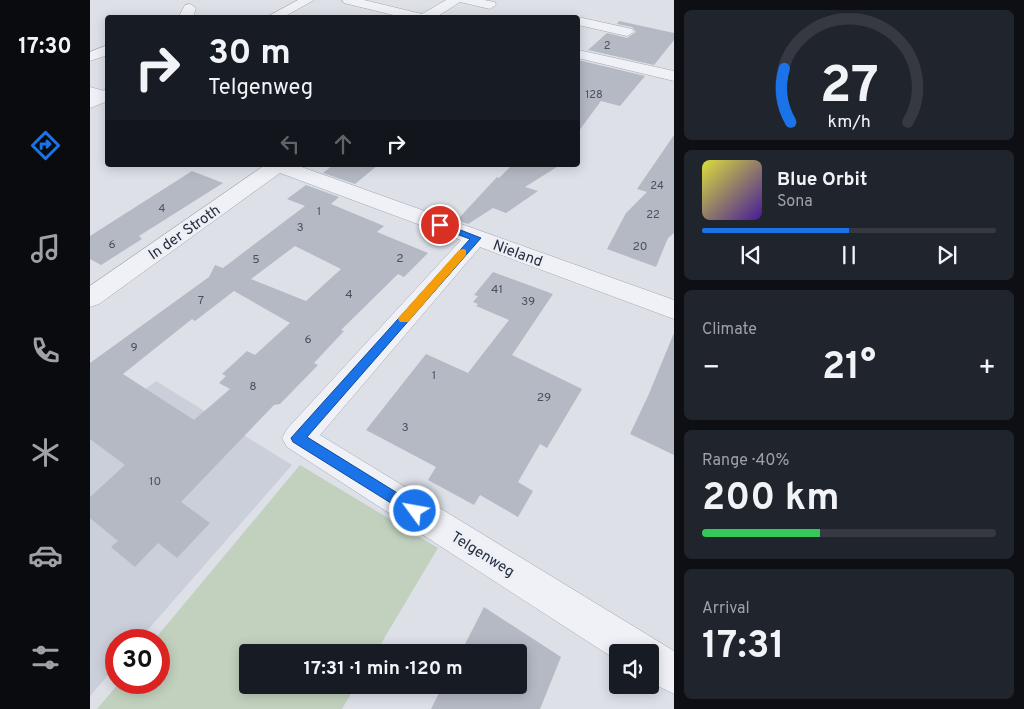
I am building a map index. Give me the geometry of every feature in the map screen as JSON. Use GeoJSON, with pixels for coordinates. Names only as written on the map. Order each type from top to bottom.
{"type":"FeatureCollection","features":[{"type":"Feature","properties":{"kind":"street"},"geometry":{"type":"LineString","coordinates":[[277,15],[308,0]]}},
{"type":"Feature","properties":{"kind":"street"},"geometry":{"type":"LineString","coordinates":[[348,0],[411,15]]}},
{"type":"Feature","properties":{"kind":"street"},"geometry":{"type":"LineString","coordinates":[[429,15],[455,0]]}},
{"type":"Feature","properties":{"kind":"street"},"geometry":{"type":"LineString","coordinates":[[465,0],[490,5]]}},
{"type":"Feature","properties":{"kind":"street"},"geometry":{"type":"LineString","coordinates":[[585,27],[627,32]]}},
{"type":"Feature","properties":{"kind":"street"},"geometry":{"type":"LineString","coordinates":[[90,57],[105,51]]}},
{"type":"Feature","properties":{"kind":"street"},"geometry":{"type":"LineString","coordinates":[[580,54],[674,76]]}},
{"type":"Feature","properties":{"kind":"street","name":"In der Stroth"},"geometry":{"type":"LineString","coordinates":[[90,298],[275,167]]}},
{"type":"Feature","properties":{"kind":"street","name":"Nieland"},"geometry":{"type":"LineString","coordinates":[[283,167],[674,310]]}},
{"type":"Feature","properties":{"kind":"street","name":"Telgenweg"},"geometry":{"type":"LineString","coordinates":[[476,238],[298,438],[627,644]]}},
{"type":"Feature","properties":{"kind":"street"},"geometry":{"type":"LineString","coordinates":[[659,665],[674,674]]}},
{"type":"Feature","properties":{"kind":"shaded area"},"geometry":{"type":"Polygon","coordinates":[[[156,381],[292,465],[149,629],[105,629],[105,679],[90,696],[90,432],[156,381]]]}},
{"type":"Feature","properties":{"kind":"green space"},"geometry":{"type":"Polygon","coordinates":[[[300,465],[438,548],[381,644],[239,644],[239,694],[351,694],[342,709],[97,709],[110,694],[170,694],[170,629],[163,629],[300,465]]]}},
{"type":"Feature","properties":{"kind":"building"},"geometry":{"type":"Polygon","coordinates":[[[619,21],[674,33],[674,40],[654,65],[588,50],[607,33],[627,38],[636,32],[632,27],[617,24],[619,21]]]}},
{"type":"Feature","properties":{"kind":"building"},"geometry":{"type":"Polygon","coordinates":[[[580,60],[645,76],[620,106],[601,101],[580,129],[580,60]]]}},
{"type":"Feature","properties":{"kind":"building"},"geometry":{"type":"Polygon","coordinates":[[[674,135],[674,233],[668,238],[656,267],[607,249],[626,213],[647,192],[637,189],[674,135]]]}},
{"type":"Feature","properties":{"kind":"building"},"geometry":{"type":"Polygon","coordinates":[[[330,167],[376,167],[355,184],[323,173],[330,167]]]}},
{"type":"Feature","properties":{"kind":"building"},"geometry":{"type":"Polygon","coordinates":[[[510,167],[557,167],[525,187],[538,191],[506,213],[493,208],[468,224],[462,222],[459,218],[497,177],[499,178],[510,167]]]}},
{"type":"Feature","properties":{"kind":"building"},"geometry":{"type":"Polygon","coordinates":[[[192,171],[223,183],[139,236],[142,239],[101,265],[90,259],[90,236],[192,171]]]}},
{"type":"Feature","properties":{"kind":"building"},"geometry":{"type":"Polygon","coordinates":[[[306,185],[339,197],[331,204],[384,226],[377,232],[428,253],[404,277],[398,274],[341,330],[344,331],[314,363],[318,365],[280,404],[274,405],[181,502],[210,523],[177,558],[158,543],[135,567],[111,547],[118,541],[90,518],[90,497],[125,465],[90,439],[90,363],[209,277],[215,265],[223,268],[305,206],[287,199],[306,185]],[[295,246],[251,279],[306,301],[341,269],[295,246]],[[234,291],[195,321],[192,319],[123,374],[194,420],[230,389],[219,383],[226,376],[222,374],[247,351],[255,355],[290,323],[234,291]]]}},
{"type":"Feature","properties":{"kind":"building"},"geometry":{"type":"Polygon","coordinates":[[[493,272],[553,294],[512,355],[582,389],[547,448],[540,444],[518,482],[533,491],[518,517],[480,495],[474,505],[428,480],[436,467],[366,430],[426,354],[468,373],[509,320],[476,306],[478,304],[473,302],[478,296],[474,295],[493,272]]]}},
{"type":"Feature","properties":{"kind":"building"},"geometry":{"type":"Polygon","coordinates":[[[674,333],[674,455],[630,434],[674,333]]]}},
{"type":"Feature","properties":{"kind":"building"},"geometry":{"type":"Polygon","coordinates":[[[484,607],[561,657],[540,709],[431,709],[438,694],[527,694],[527,644],[465,644],[484,607]]]}},
{"type":"Feature","properties":{"kind":"slow traffic"},"geometry":{"type":"LineString","coordinates":[[404,319],[463,253]]}},
{"type":"Feature","properties":{"kind":"route"},"geometry":{"type":"LineString","coordinates":[[415,511],[298,438],[476,238],[440,225]]}}]}
